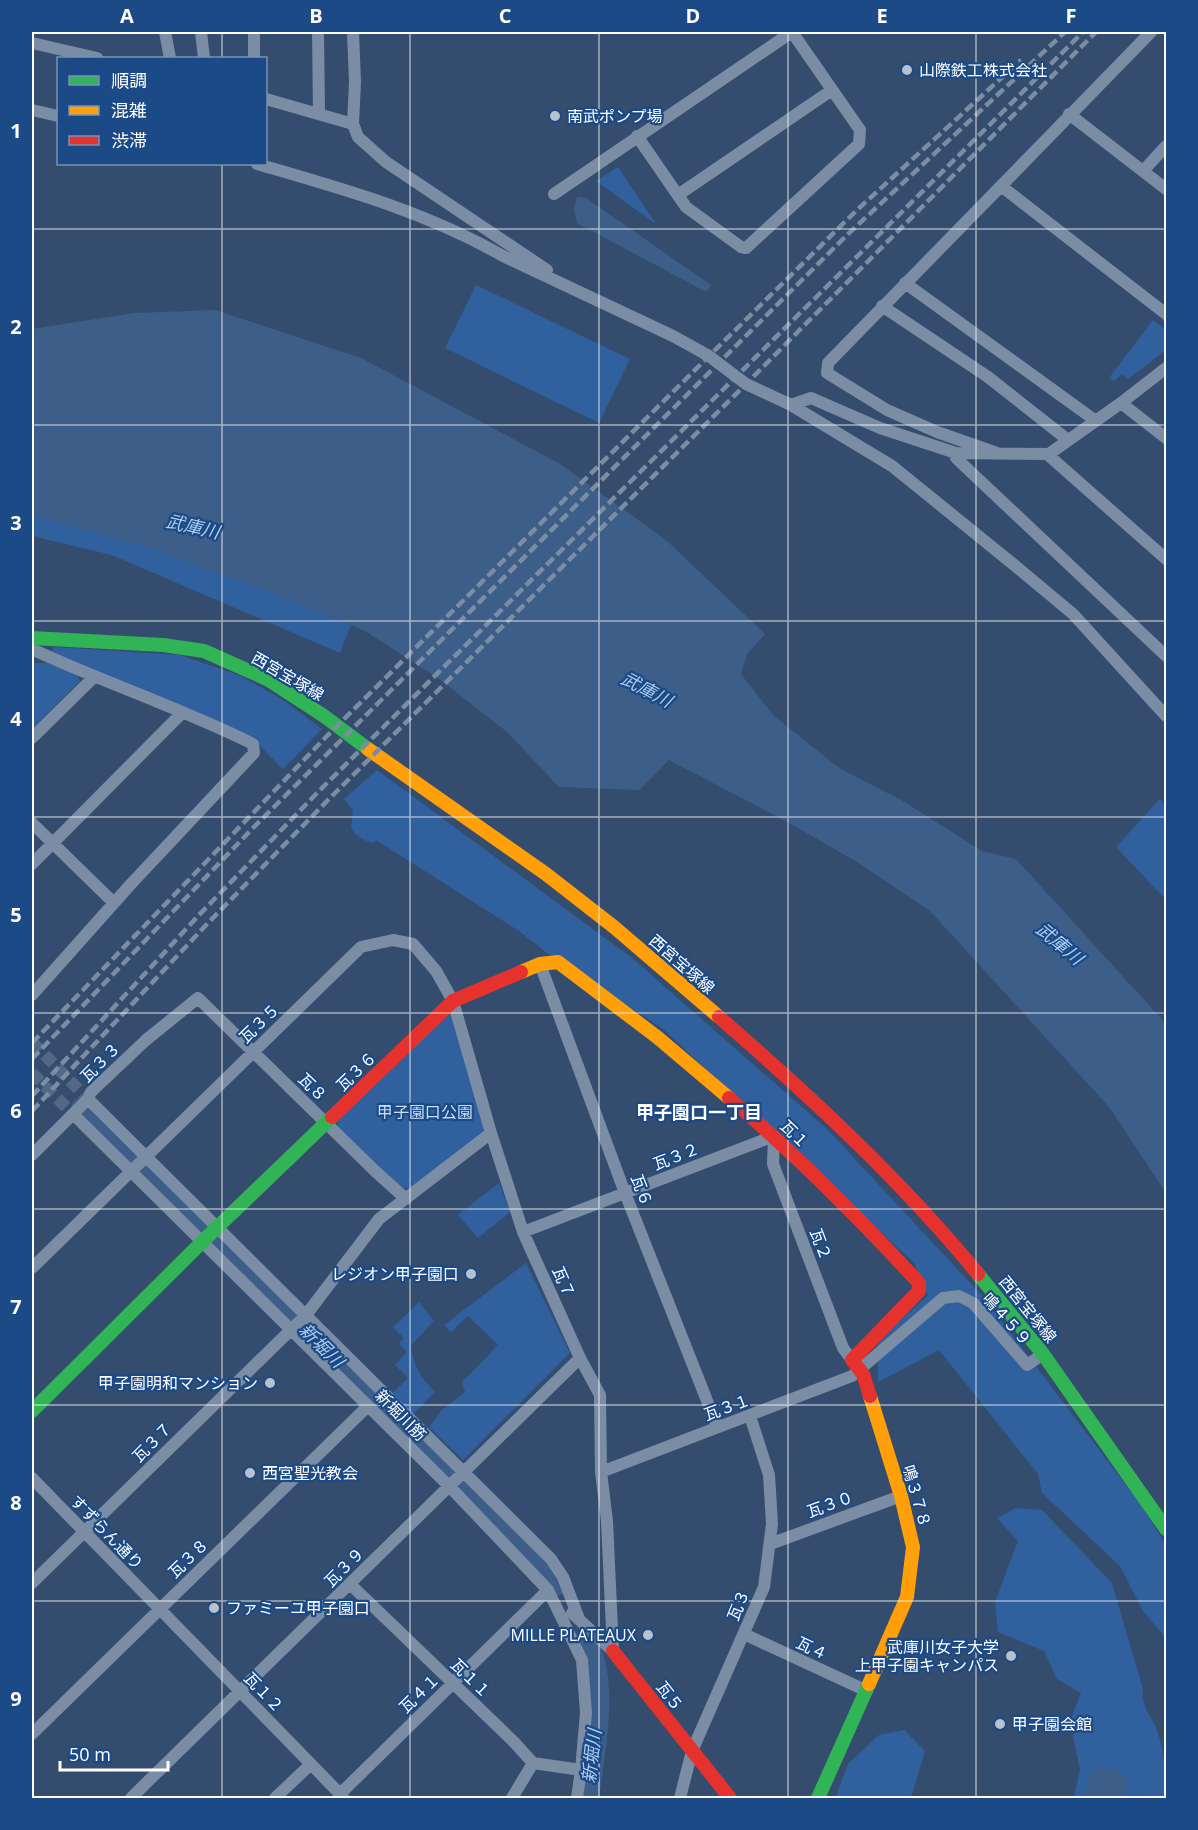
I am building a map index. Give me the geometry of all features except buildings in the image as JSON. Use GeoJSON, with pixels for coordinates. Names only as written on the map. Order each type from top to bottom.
{"type":"FeatureCollection","features":[{"type":"Feature","properties":{"kind":"street"},"geometry":{"type":"LineString","coordinates":[[165,32],[170,57]]}},
{"type":"Feature","properties":{"kind":"street"},"geometry":{"type":"LineString","coordinates":[[201,32],[204,57]]}},
{"type":"Feature","properties":{"kind":"street"},"geometry":{"type":"LineString","coordinates":[[254,32],[254,57]]}},
{"type":"Feature","properties":{"kind":"street"},"geometry":{"type":"LineString","coordinates":[[318,32],[319,113]]}},
{"type":"Feature","properties":{"kind":"street"},"geometry":{"type":"LineString","coordinates":[[353,32],[355,82],[353,124],[358,136],[386,162],[488,229],[571,288]]}},
{"type":"Feature","properties":{"kind":"street"},"geometry":{"type":"LineString","coordinates":[[554,194],[637,136],[792,32],[860,130],[859,144],[746,248],[741,247],[686,207],[637,136]]}},
{"type":"Feature","properties":{"kind":"street"},"geometry":{"type":"LineString","coordinates":[[997,453],[937,432],[887,410],[827,373],[828,363],[1151,32]]}},
{"type":"Feature","properties":{"kind":"street"},"geometry":{"type":"LineString","coordinates":[[32,43],[93,57]]}},
{"type":"Feature","properties":{"kind":"street"},"geometry":{"type":"LineString","coordinates":[[678,195],[832,90]]}},
{"type":"Feature","properties":{"kind":"street"},"geometry":{"type":"LineString","coordinates":[[267,99],[353,124]]}},
{"type":"Feature","properties":{"kind":"street"},"geometry":{"type":"LineString","coordinates":[[32,110],[57,116]]}},
{"type":"Feature","properties":{"kind":"street"},"geometry":{"type":"LineString","coordinates":[[1069,114],[1167,189]]}},
{"type":"Feature","properties":{"kind":"street"},"geometry":{"type":"LineString","coordinates":[[1143,171],[1167,146]]}},
{"type":"Feature","properties":{"kind":"street"},"geometry":{"type":"LineString","coordinates":[[260,165],[396,205],[425,217],[673,336],[709,356],[746,384],[791,405],[892,466],[1072,614],[1167,716]]}},
{"type":"Feature","properties":{"kind":"street"},"geometry":{"type":"LineString","coordinates":[[1000,186],[1167,314]]}},
{"type":"Feature","properties":{"kind":"street"},"geometry":{"type":"LineString","coordinates":[[905,283],[1096,421]]}},
{"type":"Feature","properties":{"kind":"street"},"geometry":{"type":"LineString","coordinates":[[882,306],[988,377],[1068,440]]}},
{"type":"Feature","properties":{"kind":"street"},"geometry":{"type":"LineString","coordinates":[[791,405],[811,398],[880,428],[956,453],[1047,454],[1167,368]]}},
{"type":"Feature","properties":{"kind":"street"},"geometry":{"type":"LineString","coordinates":[[1121,403],[1167,438]]}},
{"type":"Feature","properties":{"kind":"street"},"geometry":{"type":"LineString","coordinates":[[956,453],[956,459],[1167,656]]}},
{"type":"Feature","properties":{"kind":"street"},"geometry":{"type":"LineString","coordinates":[[1047,454],[1167,559]]}},
{"type":"Feature","properties":{"kind":"street"},"geometry":{"type":"LineString","coordinates":[[32,995],[254,753],[253,744],[215,725],[94,677],[33,645]]}},
{"type":"Feature","properties":{"kind":"street","name":"西宮宝塚線"},"geometry":{"type":"LineString","coordinates":[[33,645],[163,645],[204,651],[267,679],[324,716],[390,766],[546,874],[597,914],[796,1084],[876,1162],[999,1298],[1043,1354],[1167,1529]]}},
{"type":"Feature","properties":{"kind":"street"},"geometry":{"type":"LineString","coordinates":[[32,738],[94,677]]}},
{"type":"Feature","properties":{"kind":"street"},"geometry":{"type":"LineString","coordinates":[[32,864],[183,712]]}},
{"type":"Feature","properties":{"kind":"street"},"geometry":{"type":"LineString","coordinates":[[32,823],[114,903]]}},
{"type":"Feature","properties":{"kind":"street","name":"瓦３５"},"geometry":{"type":"LineString","coordinates":[[32,1268],[361,947],[393,940],[413,944]]}},
{"type":"Feature","properties":{"kind":"street","name":"瓦７"},"geometry":{"type":"LineString","coordinates":[[413,944],[436,971],[453,1001],[491,1133],[523,1232],[580,1358],[600,1395],[601,1472],[607,1521],[613,1651]]}},
{"type":"Feature","properties":{"kind":"street","name":"瓦１"},"geometry":{"type":"LineString","coordinates":[[540,964],[558,962],[657,1037],[774,1136],[919,1283],[919,1291],[856,1364]]}},
{"type":"Feature","properties":{"kind":"street","name":"瓦３６"},"geometry":{"type":"LineString","coordinates":[[32,1411],[210,1234],[453,1001],[540,964]]}},
{"type":"Feature","properties":{"kind":"street","name":"瓦６"},"geometry":{"type":"LineString","coordinates":[[540,964],[625,1193],[717,1426]]}},
{"type":"Feature","properties":{"kind":"street","name":"瓦８"},"geometry":{"type":"LineString","coordinates":[[198,998],[406,1199]]}},
{"type":"Feature","properties":{"kind":"street","name":"瓦３３"},"geometry":{"type":"LineString","coordinates":[[32,1155],[88,1099],[91,1092],[146,1040],[198,998]]}},
{"type":"Feature","properties":{"kind":"street"},"geometry":{"type":"LineString","coordinates":[[88,1099],[139,1164],[458,1479],[551,1559],[563,1577],[579,1619]]}},
{"type":"Feature","properties":{"kind":"street","name":"新堀川筋"},"geometry":{"type":"LineString","coordinates":[[73,1114],[139,1164],[299,1321],[368,1406],[458,1479],[548,1590],[582,1660],[586,1713],[577,1798]]}},
{"type":"Feature","properties":{"kind":"street","name":"瓦３７"},"geometry":{"type":"LineString","coordinates":[[32,1583],[299,1321],[379,1220],[491,1133]]}},
{"type":"Feature","properties":{"kind":"street","name":"瓦３２"},"geometry":{"type":"LineString","coordinates":[[523,1232],[774,1136]]}},
{"type":"Feature","properties":{"kind":"street","name":"瓦２"},"geometry":{"type":"LineString","coordinates":[[774,1136],[773,1164],[843,1348],[856,1364]]}},
{"type":"Feature","properties":{"kind":"street","name":"鳴４５９"},"geometry":{"type":"LineString","coordinates":[[856,1364],[943,1298],[959,1296],[973,1303],[1027,1365],[1043,1354]]}},
{"type":"Feature","properties":{"kind":"street","name":"瓦３９"},"geometry":{"type":"LineString","coordinates":[[131,1798],[580,1358]]}},
{"type":"Feature","properties":{"kind":"street","name":"瓦３１"},"geometry":{"type":"LineString","coordinates":[[601,1472],[852,1376],[856,1364]]}},
{"type":"Feature","properties":{"kind":"street","name":"鳴３７８"},"geometry":{"type":"LineString","coordinates":[[818,1798],[907,1597],[914,1547],[901,1496],[856,1364]]}},
{"type":"Feature","properties":{"kind":"street","name":"瓦３８"},"geometry":{"type":"LineString","coordinates":[[32,1734],[368,1406]]}},
{"type":"Feature","properties":{"kind":"street","name":"瓦３"},"geometry":{"type":"LineString","coordinates":[[680,1798],[692,1751],[764,1587],[772,1524],[769,1475],[750,1416]]}},
{"type":"Feature","properties":{"kind":"street","name":"すずらん通り"},"geometry":{"type":"LineString","coordinates":[[32,1478],[160,1609]]}},
{"type":"Feature","properties":{"kind":"street","name":"瓦３０"},"geometry":{"type":"LineString","coordinates":[[770,1544],[901,1496]]}},
{"type":"Feature","properties":{"kind":"street","name":"瓦１１"},"geometry":{"type":"LineString","coordinates":[[350,1584],[533,1763]]}},
{"type":"Feature","properties":{"kind":"street","name":"瓦５"},"geometry":{"type":"LineString","coordinates":[[548,1590],[613,1651],[730,1798]]}},
{"type":"Feature","properties":{"kind":"street","name":"瓦４１"},"geometry":{"type":"LineString","coordinates":[[342,1796],[452,1683],[548,1590]]}},
{"type":"Feature","properties":{"kind":"street","name":"瓦１２"},"geometry":{"type":"LineString","coordinates":[[160,1609],[342,1796]]}},
{"type":"Feature","properties":{"kind":"street","name":"瓦４"},"geometry":{"type":"LineString","coordinates":[[744,1634],[867,1691]]}},
{"type":"Feature","properties":{"kind":"street"},"geometry":{"type":"LineString","coordinates":[[512,1798],[533,1763],[581,1770]]}},
{"type":"Feature","properties":{"kind":"street"},"geometry":{"type":"LineString","coordinates":[[275,1798],[310,1764]]}},
{"type":"Feature","properties":{"kind":"green space"},"geometry":{"type":"Polygon","coordinates":[[[618,167],[656,224],[596,181],[618,167]]]}},
{"type":"Feature","properties":{"kind":"green space"},"geometry":{"type":"Polygon","coordinates":[[[476,285],[630,359],[599,423],[445,348],[476,285]]]}},
{"type":"Feature","properties":{"kind":"green space"},"geometry":{"type":"Polygon","coordinates":[[[1153,320],[1166,330],[1166,350],[1128,379],[1122,374],[1114,381],[1109,378],[1153,320]]]}},
{"type":"Feature","properties":{"kind":"green space"},"geometry":{"type":"Polygon","coordinates":[[[32,515],[151,548],[351,625],[340,653],[112,555],[32,536],[32,515]]]}},
{"type":"Feature","properties":{"kind":"green space"},"geometry":{"type":"Polygon","coordinates":[[[55,647],[180,655],[241,676],[283,700],[322,729],[283,769],[253,739],[51,652],[55,647]]]}},
{"type":"Feature","properties":{"kind":"green space"},"geometry":{"type":"Polygon","coordinates":[[[32,663],[48,663],[77,675],[80,681],[32,729],[32,663]]]}},
{"type":"Feature","properties":{"kind":"green space"},"geometry":{"type":"Polygon","coordinates":[[[377,770],[632,958],[828,1130],[985,1299],[1141,1505],[1166,1545],[1166,1638],[1143,1611],[1120,1566],[1042,1493],[1038,1474],[939,1350],[878,1382],[877,1342],[928,1295],[914,1263],[663,1029],[547,953],[519,931],[376,840],[373,843],[356,834],[351,828],[353,810],[344,799],[377,770]]]}},
{"type":"Feature","properties":{"kind":"green space"},"geometry":{"type":"Polygon","coordinates":[[[1160,799],[1166,805],[1166,900],[1116,847],[1160,799]]]}},
{"type":"Feature","properties":{"kind":"green space","name":"甲子園口公園"},"geometry":{"type":"Polygon","coordinates":[[[446,1015],[451,1015],[488,1133],[410,1188],[401,1188],[338,1128],[338,1119],[446,1015]]]}},
{"type":"Feature","properties":{"kind":"green space"},"geometry":{"type":"Polygon","coordinates":[[[499,1183],[510,1212],[478,1238],[458,1215],[499,1183]]]}},
{"type":"Feature","properties":{"kind":"green space"},"geometry":{"type":"Polygon","coordinates":[[[526,1263],[570,1353],[463,1460],[429,1427],[442,1410],[465,1392],[462,1382],[498,1345],[468,1316],[451,1332],[444,1325],[526,1263]]]}},
{"type":"Feature","properties":{"kind":"green space"},"geometry":{"type":"Polygon","coordinates":[[[419,1302],[434,1321],[411,1345],[412,1352],[418,1371],[435,1392],[413,1414],[392,1394],[408,1378],[395,1365],[407,1352],[399,1343],[404,1338],[393,1327],[419,1302]]]}},
{"type":"Feature","properties":{"kind":"green space"},"geometry":{"type":"Polygon","coordinates":[[[1016,1508],[1042,1510],[1112,1583],[1143,1689],[1143,1701],[1160,1741],[1165,1765],[1166,1798],[1074,1798],[1080,1770],[1070,1721],[1081,1693],[1057,1679],[1044,1651],[998,1632],[995,1602],[1018,1541],[997,1518],[1016,1508]]]}},
{"type":"Feature","properties":{"kind":"green space"},"geometry":{"type":"Polygon","coordinates":[[[904,1730],[925,1751],[911,1798],[835,1798],[848,1764],[879,1735],[904,1730]]]}},
{"type":"Feature","properties":{"kind":"water"},"geometry":{"type":"Polygon","coordinates":[[[577,197],[586,198],[711,285],[706,292],[577,223],[574,209],[577,197]]]}},
{"type":"Feature","properties":{"kind":"water","name":"武庫川"},"geometry":{"type":"Polygon","coordinates":[[[215,310],[361,358],[560,464],[666,540],[765,634],[747,654],[741,674],[773,715],[839,768],[903,801],[982,851],[1016,859],[1166,1024],[1166,1193],[1110,1108],[930,911],[857,862],[791,824],[669,760],[639,790],[559,787],[507,732],[438,678],[365,631],[291,600],[151,548],[32,515],[32,329],[134,313],[215,310]]]}},
{"type":"Feature","properties":{"kind":"water"},"geometry":{"type":"Polygon","coordinates":[[[1114,1767],[1119,1774],[1127,1777],[1125,1798],[1085,1798],[1091,1773],[1099,1768],[1104,1770],[1114,1767]]]}},
{"type":"Feature","properties":{"kind":"waterway","name":"新堀川"},"geometry":{"type":"LineString","coordinates":[[84,1109],[536,1557],[556,1583]]}},
{"type":"Feature","properties":{"kind":"waterway","name":"新堀川"},"geometry":{"type":"LineString","coordinates":[[586,1643],[592,1661],[596,1700],[594,1740],[586,1798]]}},
{"type":"Feature","properties":{"kind":"tunnel"},"geometry":{"type":"LineString","coordinates":[[32,1042],[88,1099]]}},
{"type":"Feature","properties":{"kind":"tunnel"},"geometry":{"type":"LineString","coordinates":[[32,1073],[73,1114]]}},
{"type":"Feature","properties":{"kind":"railway"},"geometry":{"type":"LineString","coordinates":[[32,1059],[251,830],[847,235],[1065,32]]}},
{"type":"Feature","properties":{"kind":"railway"},"geometry":{"type":"LineString","coordinates":[[32,1096],[199,915],[319,791],[1083,32]]}},
{"type":"Feature","properties":{"kind":"railway"},"geometry":{"type":"LineString","coordinates":[[32,1111],[208,923],[328,800],[1096,32]]}},
{"type":"Feature","properties":{"kind":"railway"},"geometry":{"type":"LineString","coordinates":[[32,1043],[325,738],[709,356],[857,210],[1021,60]]}},
{"type":"Feature","properties":{"kind":"traffic: fast"},"geometry":{"type":"LineString","coordinates":[[32,638],[163,645],[204,651],[267,679],[324,716],[368,749]]}},
{"type":"Feature","properties":{"kind":"traffic: fast"},"geometry":{"type":"LineString","coordinates":[[32,1411],[332,1117]]}},
{"type":"Feature","properties":{"kind":"traffic: fast"},"geometry":{"type":"LineString","coordinates":[[978,1274],[1043,1354],[1166,1529]]}},
{"type":"Feature","properties":{"kind":"traffic: fast"},"geometry":{"type":"LineString","coordinates":[[818,1798],[869,1684]]}},
{"type":"Feature","properties":{"kind":"traffic: slow"},"geometry":{"type":"LineString","coordinates":[[368,749],[546,874],[614,927],[719,1017]]}},
{"type":"Feature","properties":{"kind":"traffic: slow"},"geometry":{"type":"LineString","coordinates":[[521,972],[540,964],[558,962],[657,1037],[729,1098]]}},
{"type":"Feature","properties":{"kind":"traffic: slow"},"geometry":{"type":"LineString","coordinates":[[869,1684],[907,1597],[913,1547],[901,1496],[870,1396]]}},
{"type":"Feature","properties":{"kind":"traffic: jam"},"geometry":{"type":"LineString","coordinates":[[332,1117],[453,1001],[521,972]]}},
{"type":"Feature","properties":{"kind":"traffic: jam"},"geometry":{"type":"LineString","coordinates":[[719,1017],[854,1140],[918,1205],[978,1274]]}},
{"type":"Feature","properties":{"kind":"traffic: jam"},"geometry":{"type":"LineString","coordinates":[[729,1098],[827,1188],[919,1283],[919,1291],[852,1360],[863,1374],[870,1396]]}},
{"type":"Feature","properties":{"kind":"traffic: jam"},"geometry":{"type":"LineString","coordinates":[[613,1651],[730,1798]]}},
{"type":"Feature","properties":{"kind":"place","name":"山際鉄工株式会社"},"geometry":{"type":"Point","coordinates":[907,70]}},
{"type":"Feature","properties":{"kind":"place","name":"南武ポンプ場"},"geometry":{"type":"Point","coordinates":[555,116]}},
{"type":"Feature","properties":{"kind":"place","name":"レジオン甲子園口"},"geometry":{"type":"Point","coordinates":[471,1274]}},
{"type":"Feature","properties":{"kind":"place","name":"甲子園明和マンション"},"geometry":{"type":"Point","coordinates":[270,1383]}},
{"type":"Feature","properties":{"kind":"place","name":"西宮聖光教会"},"geometry":{"type":"Point","coordinates":[250,1473]}},
{"type":"Feature","properties":{"kind":"place","name":"ファミーユ甲子園口"},"geometry":{"type":"Point","coordinates":[214,1608]}},
{"type":"Feature","properties":{"kind":"place","name":"MILLE PLATEAUX"},"geometry":{"type":"Point","coordinates":[648,1635]}},
{"type":"Feature","properties":{"kind":"place","name":"武庫川女子大学 上甲子園キャンパス"},"geometry":{"type":"Point","coordinates":[1011,1656]}},
{"type":"Feature","properties":{"kind":"place","name":"甲子園会館"},"geometry":{"type":"Point","coordinates":[1000,1724]}},
{"type":"Feature","properties":{"kind":"district","name":"甲子園口一丁目"},"geometry":{"type":"Point","coordinates":[699,1112]}}]}
